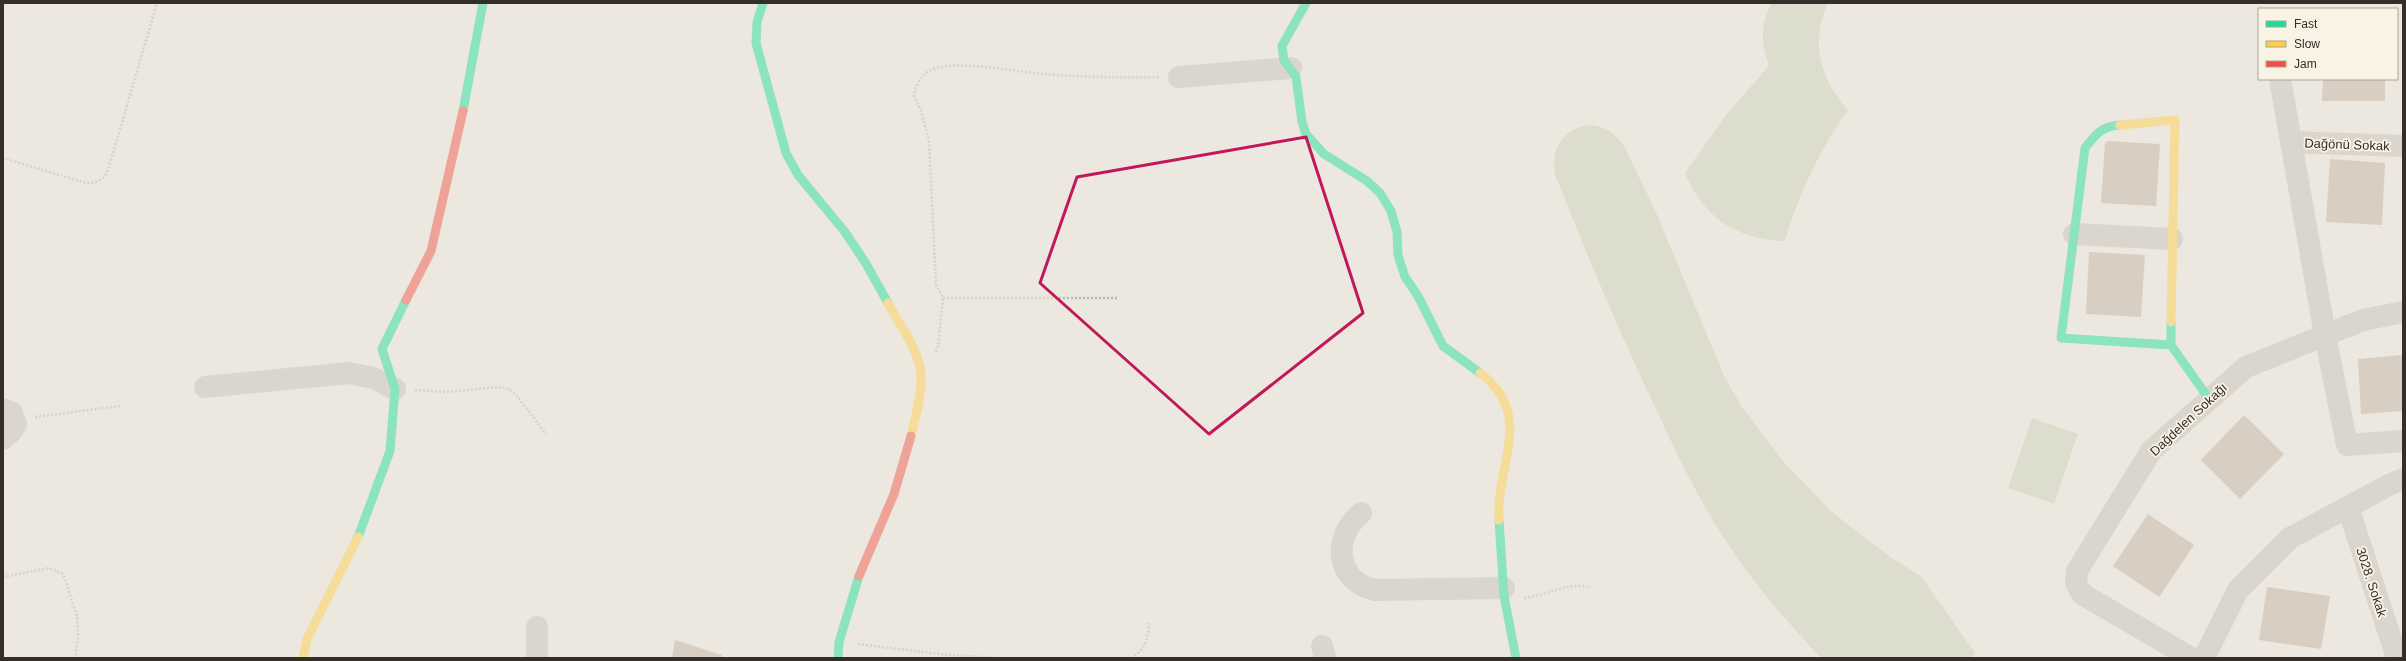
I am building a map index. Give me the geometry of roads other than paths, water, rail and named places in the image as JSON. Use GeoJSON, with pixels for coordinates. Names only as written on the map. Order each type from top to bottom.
{"type":"FeatureCollection","features":[{"type":"Feature","properties":{"kind":"street"},"geometry":{"type":"LineString","coordinates":[[303,658],[307,639],[362,529],[390,451],[395,389],[382,349],[431,251],[456,145],[483,3]]}},
{"type":"Feature","properties":{"kind":"street"},"geometry":{"type":"LineString","coordinates":[[762,3],[757,22],[756,43],[786,153],[798,175],[855,246],[913,349],[920,366],[920,394],[906,459],[892,500],[858,575],[839,642],[838,658]]}},
{"type":"Feature","properties":{"kind":"street"},"geometry":{"type":"LineString","coordinates":[[1306,3],[1282,46],[1284,60],[1296,77],[1302,122],[1306,134],[1314,145],[1324,154],[1367,181],[1380,193],[1391,211],[1397,232],[1398,255],[1405,277],[1418,296],[1443,346],[1494,384],[1505,400],[1508,410],[1508,458],[1498,509],[1504,592],[1516,658]]}},
{"type":"Feature","properties":{"kind":"street"},"geometry":{"type":"LineString","coordinates":[[1179,77],[1291,68]]}},
{"type":"Feature","properties":{"kind":"street"},"geometry":{"type":"LineString","coordinates":[[2280,80],[2325,335],[2348,444],[2403,441]]}},
{"type":"Feature","properties":{"kind":"street"},"geometry":{"type":"LineString","coordinates":[[2171,345],[2061,338],[2085,148],[2090,140],[2107,126],[2175,120],[2171,345],[2209,399]]}},
{"type":"Feature","properties":{"kind":"street","name":"Dağönü Sokak"},"geometry":{"type":"LineString","coordinates":[[2291,142],[2403,146]]}},
{"type":"Feature","properties":{"kind":"street"},"geometry":{"type":"LineString","coordinates":[[2074,234],[2172,239]]}},
{"type":"Feature","properties":{"kind":"street","name":"Dağdelen Sokağı"},"geometry":{"type":"LineString","coordinates":[[2191,658],[2082,594],[2078,589],[2076,577],[2151,451],[2246,367],[2363,320],[2403,312]]}},
{"type":"Feature","properties":{"kind":"street"},"geometry":{"type":"LineString","coordinates":[[204,387],[349,373],[373,378],[395,389]]}},
{"type":"Feature","properties":{"kind":"street"},"geometry":{"type":"LineString","coordinates":[[3,438],[12,431],[9,415]]}},
{"type":"Feature","properties":{"kind":"street"},"geometry":{"type":"LineString","coordinates":[[2204,658],[2238,590],[2290,538],[2403,480]]}},
{"type":"Feature","properties":{"kind":"street","name":"3028. Sokak"},"geometry":{"type":"LineString","coordinates":[[2348,507],[2397,658]]}},
{"type":"Feature","properties":{"kind":"street"},"geometry":{"type":"LineString","coordinates":[[1361,513],[1352,521],[1345,531],[1341,554],[1350,575],[1365,588],[1375,590],[1504,592]]}},
{"type":"Feature","properties":{"kind":"street"},"geometry":{"type":"LineString","coordinates":[[537,627],[537,658]]}}]}
